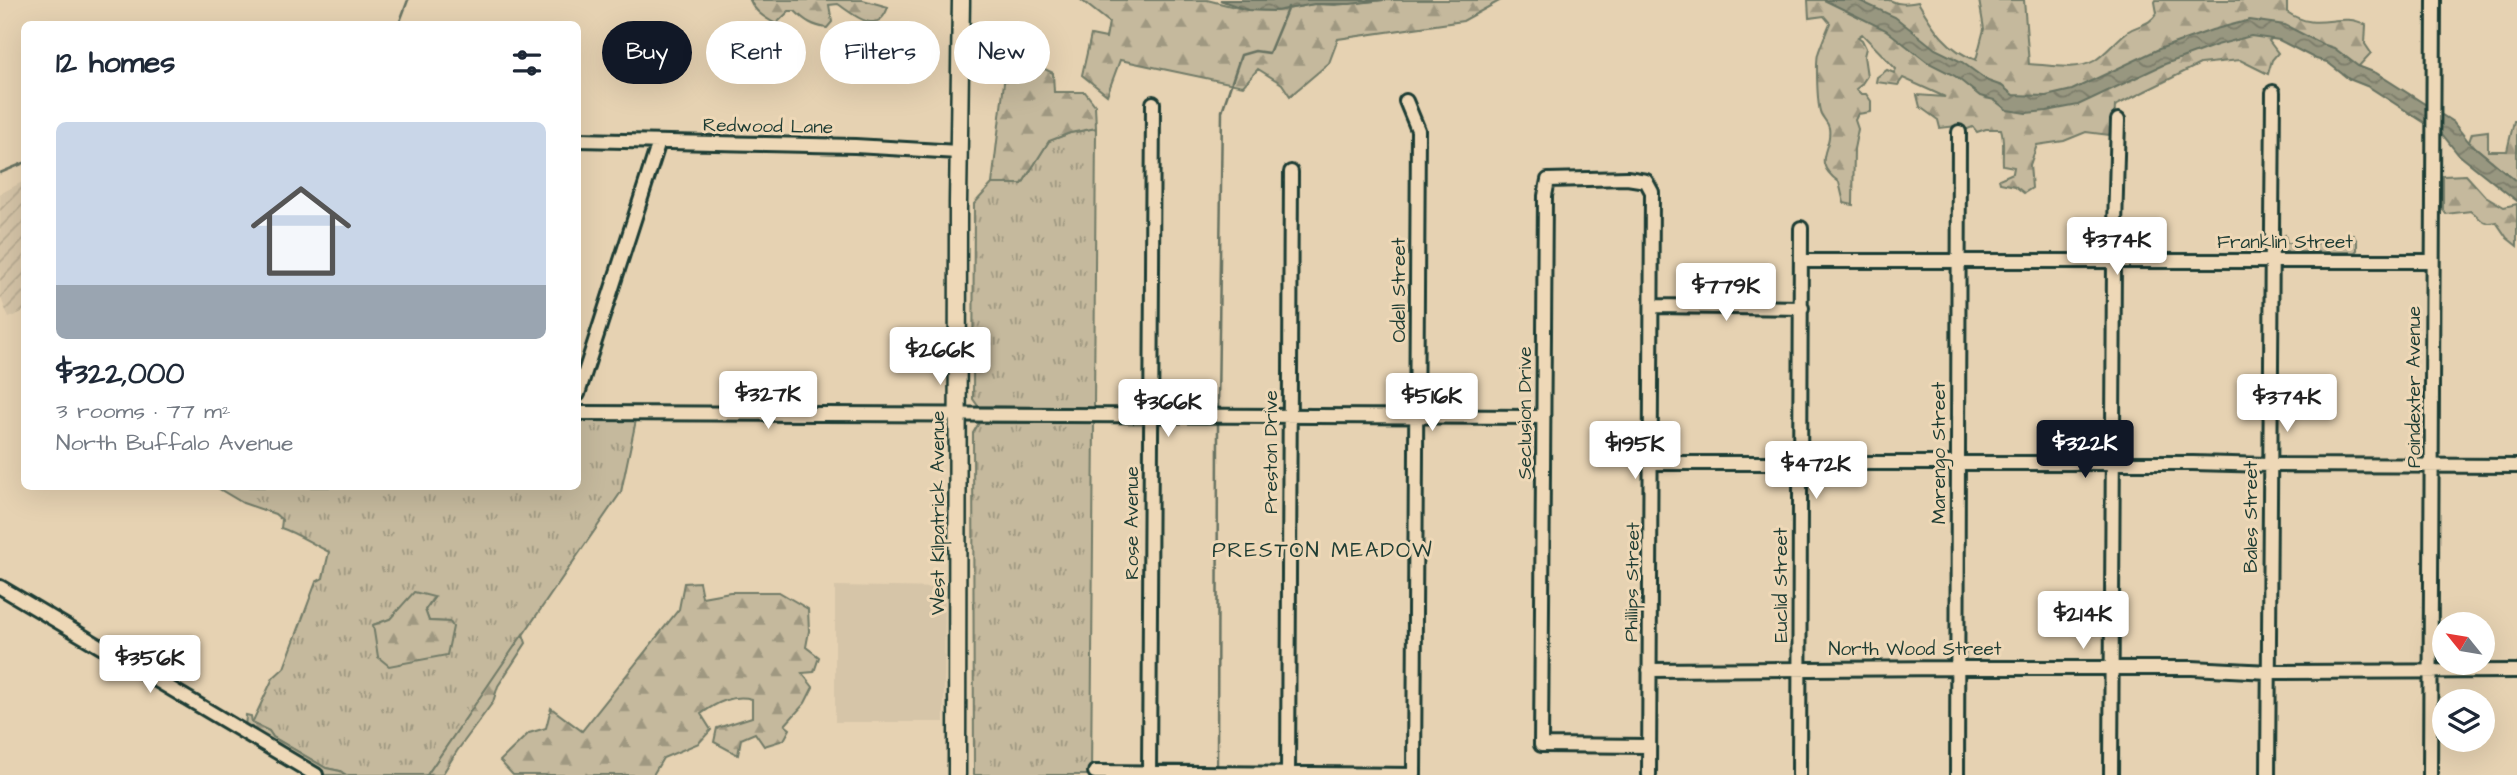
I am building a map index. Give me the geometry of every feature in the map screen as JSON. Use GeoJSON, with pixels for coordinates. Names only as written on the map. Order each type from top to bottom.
{"type":"FeatureCollection","features":[{"type":"Feature","properties":{"kind":"main road","name":"West Kilpatrick Avenue"},"geometry":{"type":"LineString","coordinates":[[957,775],[958,152],[961,0]]}},
{"type":"Feature","properties":{"kind":"street","name":"Poindexter Avenue"},"geometry":{"type":"LineString","coordinates":[[2430,775],[2434,0]]}},
{"type":"Feature","properties":{"kind":"street","name":"Bales Street"},"geometry":{"type":"LineString","coordinates":[[2268,775],[2273,92]]}},
{"type":"Feature","properties":{"kind":"street","name":"Odell Street"},"geometry":{"type":"LineString","coordinates":[[1406,101],[1418,130],[1415,775]]}},
{"type":"Feature","properties":{"kind":"street","name":"Rose Avenue"},"geometry":{"type":"LineString","coordinates":[[1149,774],[1153,103]]}},
{"type":"Feature","properties":{"kind":"street"},"geometry":{"type":"LineString","coordinates":[[2111,775],[2114,261],[2118,120]]}},
{"type":"Feature","properties":{"kind":"street","name":"Marengo Street"},"geometry":{"type":"LineString","coordinates":[[1957,775],[1959,132]]}},
{"type":"Feature","properties":{"kind":"street","name":"Redwood Lane"},"geometry":{"type":"LineString","coordinates":[[581,139],[958,152]]}},
{"type":"Feature","properties":{"kind":"street"},"geometry":{"type":"LineString","coordinates":[[581,385],[659,142]]}},
{"type":"Feature","properties":{"kind":"street","name":"Preston Drive"},"geometry":{"type":"LineString","coordinates":[[1288,774],[1291,172]]}},
{"type":"Feature","properties":{"kind":"street","name":"Seclusion Drive"},"geometry":{"type":"LineString","coordinates":[[1646,181],[1627,178],[1548,180],[1545,196],[1541,745],[1649,746]]}},
{"type":"Feature","properties":{"kind":"street","name":"Phillips Street"},"geometry":{"type":"LineString","coordinates":[[1646,181],[1652,192],[1649,775]]}},
{"type":"Feature","properties":{"kind":"street","name":"Euclid Street"},"geometry":{"type":"LineString","coordinates":[[1799,775],[1801,228]]}},
{"type":"Feature","properties":{"kind":"street","name":"Franklin Street"},"geometry":{"type":"LineString","coordinates":[[1802,261],[2432,261]]}},
{"type":"Feature","properties":{"kind":"street"},"geometry":{"type":"LineString","coordinates":[[1652,306],[1802,308]]}},
{"type":"Feature","properties":{"kind":"street"},"geometry":{"type":"LineString","coordinates":[[581,413],[1543,417]]}},
{"type":"Feature","properties":{"kind":"street"},"geometry":{"type":"LineString","coordinates":[[1652,463],[2517,466]]}},
{"type":"Feature","properties":{"kind":"street"},"geometry":{"type":"LineString","coordinates":[[0,587],[316,775]]}},
{"type":"Feature","properties":{"kind":"street","name":"North Wood Street"},"geometry":{"type":"LineString","coordinates":[[1649,670],[2192,668],[2269,672],[2517,671]]}},
{"type":"Feature","properties":{"kind":"street"},"geometry":{"type":"LineString","coordinates":[[1095,772],[1415,775]]}},
{"type":"Feature","properties":{"kind":"shaded area"},"geometry":{"type":"Polygon","coordinates":[[[21,183],[21,312],[9,318],[0,296],[0,194],[21,183]]]}},
{"type":"Feature","properties":{"kind":"shaded area"},"geometry":{"type":"Polygon","coordinates":[[[835,586],[945,588],[944,722],[835,722],[835,586]]]}},
{"type":"Feature","properties":{"kind":"green space"},"geometry":{"type":"Polygon","coordinates":[[[750,0],[863,0],[888,7],[878,21],[865,21],[838,4],[829,5],[832,21],[820,21],[820,26],[802,18],[795,11],[789,11],[779,21],[771,21],[750,0]]]}},
{"type":"Feature","properties":{"kind":"green space"},"geometry":{"type":"Polygon","coordinates":[[[1081,0],[1207,0],[1247,10],[1276,11],[1314,4],[1335,5],[1383,0],[1501,0],[1463,21],[1338,39],[1329,63],[1290,96],[1282,84],[1258,69],[1243,86],[1120,60],[1107,95],[1082,75],[1091,35],[1106,38],[1109,22],[1081,0]]]}},
{"type":"Feature","properties":{"kind":"green space"},"geometry":{"type":"Polygon","coordinates":[[[1808,0],[1889,0],[1903,4],[1918,2],[1935,29],[1949,44],[1976,60],[1984,29],[1979,0],[2024,0],[2029,64],[2062,67],[2087,64],[2098,58],[2127,32],[2154,17],[2157,13],[2156,0],[2287,0],[2287,12],[2298,18],[2319,22],[2347,20],[2366,25],[2365,44],[2371,53],[2357,68],[2275,36],[2269,41],[2278,53],[2272,60],[2268,74],[2240,60],[2200,64],[2115,106],[2114,124],[2109,135],[2086,132],[2064,141],[2037,145],[2030,165],[2032,188],[2024,193],[2015,186],[2000,183],[1999,179],[2013,173],[2014,167],[2003,165],[2001,129],[1977,132],[1973,127],[1965,130],[1957,126],[1940,128],[1938,120],[1920,107],[1917,95],[1945,97],[1903,78],[1898,85],[1876,82],[1877,77],[1887,70],[1894,73],[1896,69],[1862,34],[1858,37],[1866,48],[1864,56],[1867,76],[1856,89],[1861,94],[1866,94],[1871,101],[1871,112],[1858,114],[1855,120],[1858,129],[1854,149],[1853,205],[1844,203],[1839,182],[1825,167],[1824,155],[1829,128],[1820,109],[1817,59],[1830,23],[1824,16],[1809,18],[1808,0]]]}},
{"type":"Feature","properties":{"kind":"green space"},"geometry":{"type":"Polygon","coordinates":[[[1050,72],[1053,73],[1054,92],[1085,92],[1095,105],[1096,128],[1070,133],[1049,141],[1022,184],[992,184],[1004,84],[1050,84],[1050,72]]]}},
{"type":"Feature","properties":{"kind":"green space"},"geometry":{"type":"Polygon","coordinates":[[[2514,121],[2517,121],[2517,182],[2469,142],[2472,133],[2488,131],[2488,151],[2507,151],[2514,121]]]}},
{"type":"Feature","properties":{"kind":"green space"},"geometry":{"type":"Polygon","coordinates":[[[1096,128],[1094,408],[978,406],[973,399],[974,204],[992,184],[1022,184],[1049,141],[1070,133],[1096,128]]]}},
{"type":"Feature","properties":{"kind":"green space"},"geometry":{"type":"Polygon","coordinates":[[[2466,175],[2484,195],[2504,207],[2517,204],[2517,246],[2507,238],[2496,222],[2485,222],[2471,211],[2446,214],[2443,210],[2443,176],[2466,175]]]}},
{"type":"Feature","properties":{"kind":"green space"},"geometry":{"type":"Polygon","coordinates":[[[2285,235],[2287,243],[2351,243],[2353,235],[2357,241],[2357,250],[2285,252],[2278,249],[2280,238],[2285,235]]]}},
{"type":"Feature","properties":{"kind":"green space"},"geometry":{"type":"Polygon","coordinates":[[[581,420],[636,420],[621,492],[427,775],[346,775],[326,768],[252,723],[273,678],[284,668],[316,582],[323,578],[329,552],[281,528],[282,520],[275,514],[243,503],[221,490],[581,490],[581,420]],[[434,598],[398,611],[390,619],[373,625],[450,622],[429,621],[425,610],[434,598]]]}},
{"type":"Feature","properties":{"kind":"green space"},"geometry":{"type":"Polygon","coordinates":[[[979,423],[1094,423],[1091,775],[974,775],[973,433],[979,423]]]}},
{"type":"Feature","properties":{"kind":"green space"},"geometry":{"type":"Polygon","coordinates":[[[699,582],[702,597],[730,592],[779,592],[808,609],[809,631],[806,647],[819,657],[814,672],[802,673],[813,687],[805,703],[785,725],[790,729],[784,740],[764,746],[755,733],[741,739],[738,755],[714,742],[717,728],[752,717],[752,699],[738,698],[719,703],[701,714],[711,730],[699,743],[663,758],[653,775],[513,775],[500,761],[529,733],[546,728],[551,708],[582,731],[679,609],[684,583],[699,582]]]}},
{"type":"Feature","properties":{"kind":"green space"},"geometry":{"type":"Polygon","coordinates":[[[414,592],[434,597],[425,610],[429,621],[450,622],[453,627],[447,655],[389,666],[378,657],[373,625],[390,619],[414,592]]]}},
{"type":"Feature","properties":{"kind":"green space"},"geometry":{"type":"Polygon","coordinates":[[[523,634],[526,643],[498,686],[493,702],[442,775],[427,775],[523,634]]]}},
{"type":"Feature","properties":{"kind":"green space"},"geometry":{"type":"Polygon","coordinates":[[[246,715],[251,716],[252,723],[269,731],[273,737],[326,768],[346,775],[324,775],[245,729],[246,715]]]}},
{"type":"Feature","properties":{"kind":"water"},"geometry":{"type":"Polygon","coordinates":[[[1220,0],[1383,0],[1314,4],[1276,11],[1247,10],[1220,0]]]}},
{"type":"Feature","properties":{"kind":"water"},"geometry":{"type":"Polygon","coordinates":[[[1824,0],[1858,0],[1895,17],[1935,49],[1962,62],[2013,95],[2046,96],[2072,90],[2159,49],[2250,20],[2285,25],[2334,48],[2358,66],[2376,73],[2453,122],[2469,142],[2517,182],[2517,201],[2458,154],[2442,134],[2369,87],[2349,79],[2327,62],[2279,40],[2251,36],[2217,45],[2165,64],[2078,105],[2026,113],[2007,110],[1994,100],[1980,96],[1955,76],[1927,62],[1886,30],[1824,0]]]}},
{"type":"Feature","properties":{"kind":"waterway"},"geometry":{"type":"LineString","coordinates":[[400,21],[408,0]]}},
{"type":"Feature","properties":{"kind":"waterway"},"geometry":{"type":"LineString","coordinates":[[1218,407],[1222,111],[1241,55],[1255,51],[1269,53],[1288,7]]}},
{"type":"Feature","properties":{"kind":"waterway"},"geometry":{"type":"LineString","coordinates":[[0,173],[21,164]]}},
{"type":"Feature","properties":{"kind":"waterway"},"geometry":{"type":"LineString","coordinates":[[1217,765],[1218,425]]}},
{"type":"Feature","properties":{"kind":"district","name":"PRESTON MEADOW"},"geometry":{"type":"Point","coordinates":[1323,550]}}]}
